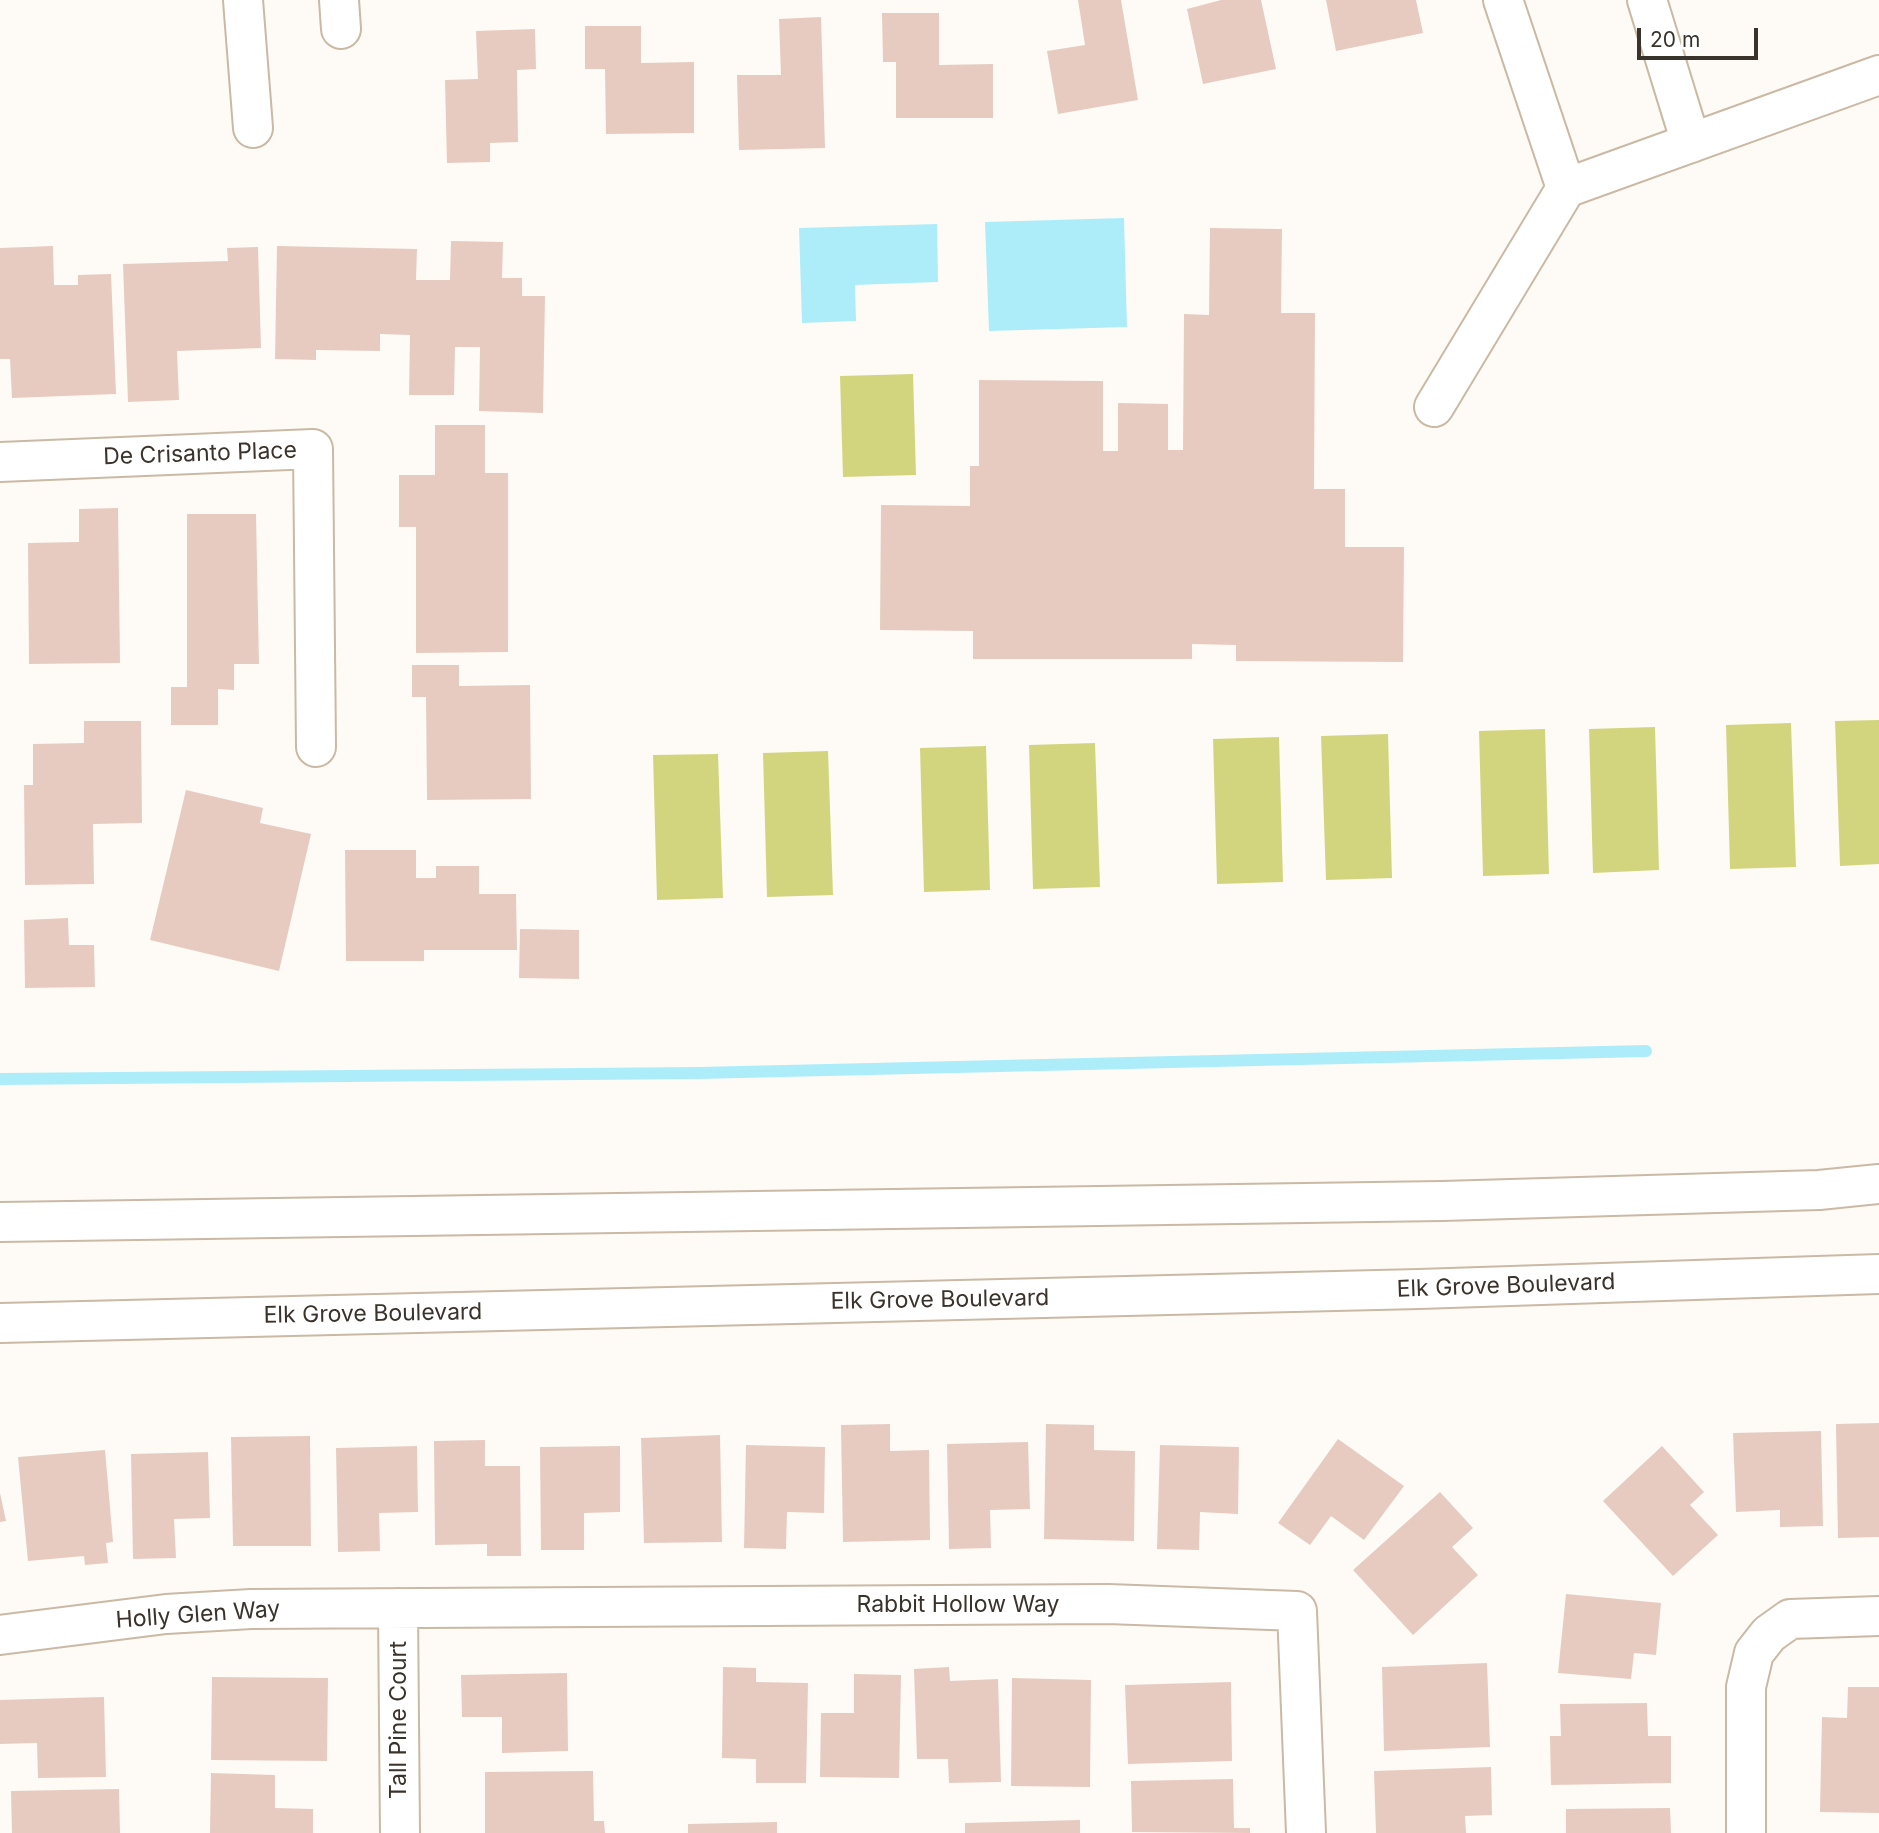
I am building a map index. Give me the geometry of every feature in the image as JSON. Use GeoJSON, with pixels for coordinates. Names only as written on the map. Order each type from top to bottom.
{"type":"FeatureCollection","features":[{"type":"Feature","properties":{"kind":"main road"},"geometry":{"type":"LineString","coordinates":[[243,0],[253,128]]}},
{"type":"Feature","properties":{"kind":"main road"},"geometry":{"type":"LineString","coordinates":[[1503,0],[1566,188]]}},
{"type":"Feature","properties":{"kind":"main road"},"geometry":{"type":"LineString","coordinates":[[1647,0],[1691,143]]}},
{"type":"Feature","properties":{"kind":"main road"},"geometry":{"type":"LineString","coordinates":[[1434,407],[1566,188],[1879,75]]}},
{"type":"Feature","properties":{"kind":"main road","name":"De Crisanto Place"},"geometry":{"type":"LineString","coordinates":[[0,462],[313,450],[316,747]]}},
{"type":"Feature","properties":{"kind":"main road"},"geometry":{"type":"LineString","coordinates":[[0,1222],[1442,1201],[1819,1190],[1879,1184]]}},
{"type":"Feature","properties":{"kind":"main road","name":"Elk Grove Boulevard"},"geometry":{"type":"LineString","coordinates":[[0,1322],[1419,1289],[1879,1274]]}},
{"type":"Feature","properties":{"kind":"main road","name":"Rabbit Hollow Way"},"geometry":{"type":"LineString","coordinates":[[398,1608],[1108,1604],[1297,1611],[1306,1833]]}},
{"type":"Feature","properties":{"kind":"main road","name":"Holly Glen Way"},"geometry":{"type":"LineString","coordinates":[[0,1635],[166,1614],[251,1609],[398,1608]]}},
{"type":"Feature","properties":{"kind":"main road","name":"Tall Pine Court"},"geometry":{"type":"LineString","coordinates":[[398,1608],[400,1833]]}},
{"type":"Feature","properties":{"kind":"main road"},"geometry":{"type":"LineString","coordinates":[[1746,1833],[1746,1687],[1754,1653],[1769,1634],[1790,1619],[1879,1616]]}},
{"type":"Feature","properties":{"kind":"green space"},"geometry":{"type":"Polygon","coordinates":[[[913,374],[916,475],[843,477],[840,376],[913,374]]]}},
{"type":"Feature","properties":{"kind":"green space"},"geometry":{"type":"Polygon","coordinates":[[[1879,720],[1879,864],[1840,866],[1835,721],[1879,720]]]}},
{"type":"Feature","properties":{"kind":"green space"},"geometry":{"type":"Polygon","coordinates":[[[1791,723],[1796,867],[1730,869],[1726,725],[1791,723]]]}},
{"type":"Feature","properties":{"kind":"green space"},"geometry":{"type":"Polygon","coordinates":[[[1655,727],[1659,870],[1593,873],[1589,729],[1655,727]]]}},
{"type":"Feature","properties":{"kind":"green space"},"geometry":{"type":"Polygon","coordinates":[[[1545,729],[1549,874],[1483,876],[1479,731],[1545,729]]]}},
{"type":"Feature","properties":{"kind":"green space"},"geometry":{"type":"Polygon","coordinates":[[[1388,734],[1392,878],[1326,880],[1321,736],[1388,734]]]}},
{"type":"Feature","properties":{"kind":"green space"},"geometry":{"type":"Polygon","coordinates":[[[1279,737],[1283,882],[1217,884],[1213,739],[1279,737]]]}},
{"type":"Feature","properties":{"kind":"green space"},"geometry":{"type":"Polygon","coordinates":[[[1095,743],[1100,887],[1033,889],[1029,745],[1095,743]]]}},
{"type":"Feature","properties":{"kind":"green space"},"geometry":{"type":"Polygon","coordinates":[[[986,746],[990,890],[924,892],[920,748],[986,746]]]}},
{"type":"Feature","properties":{"kind":"green space"},"geometry":{"type":"Polygon","coordinates":[[[828,751],[833,895],[767,897],[763,753],[828,751]]]}},
{"type":"Feature","properties":{"kind":"green space"},"geometry":{"type":"Polygon","coordinates":[[[718,754],[723,898],[657,900],[653,755],[718,754]]]}},
{"type":"Feature","properties":{"kind":"water"},"geometry":{"type":"Polygon","coordinates":[[[1124,218],[1127,327],[989,331],[985,222],[1124,218]]]}},
{"type":"Feature","properties":{"kind":"water"},"geometry":{"type":"Polygon","coordinates":[[[937,224],[938,282],[855,285],[856,321],[802,323],[799,228],[937,224]]]}},
{"type":"Feature","properties":{"kind":"building"},"geometry":{"type":"Polygon","coordinates":[[[1078,0],[1121,0],[1138,100],[1058,114],[1047,51],[1085,45],[1078,0]]]}},
{"type":"Feature","properties":{"kind":"building"},"geometry":{"type":"Polygon","coordinates":[[[1221,0],[1261,0],[1276,69],[1203,84],[1187,9],[1221,0]]]}},
{"type":"Feature","properties":{"kind":"building"},"geometry":{"type":"Polygon","coordinates":[[[1326,0],[1416,0],[1423,33],[1336,51],[1326,0]]]}},
{"type":"Feature","properties":{"kind":"building"},"geometry":{"type":"Polygon","coordinates":[[[882,13],[939,13],[939,65],[993,64],[993,118],[896,118],[896,62],[883,62],[882,13]]]}},
{"type":"Feature","properties":{"kind":"building"},"geometry":{"type":"Polygon","coordinates":[[[821,17],[825,148],[739,150],[737,75],[781,75],[779,19],[821,17]]]}},
{"type":"Feature","properties":{"kind":"building"},"geometry":{"type":"Polygon","coordinates":[[[585,26],[641,26],[641,63],[694,62],[694,133],[606,134],[605,69],[585,69],[585,26]]]}},
{"type":"Feature","properties":{"kind":"building"},"geometry":{"type":"Polygon","coordinates":[[[535,29],[536,69],[517,70],[518,142],[490,143],[490,162],[447,163],[445,80],[478,79],[476,31],[535,29]]]}},
{"type":"Feature","properties":{"kind":"building"},"geometry":{"type":"Polygon","coordinates":[[[1210,228],[1282,229],[1281,313],[1315,313],[1314,489],[1345,489],[1345,547],[1404,547],[1403,662],[1236,661],[1236,645],[1192,644],[1192,659],[973,659],[973,631],[880,630],[881,505],[970,506],[970,466],[979,466],[979,380],[1103,381],[1103,451],[1118,451],[1118,403],[1168,404],[1168,450],[1183,450],[1184,314],[1209,315],[1210,228]]]}},
{"type":"Feature","properties":{"kind":"building"},"geometry":{"type":"Polygon","coordinates":[[[451,241],[503,242],[502,278],[522,278],[522,296],[545,296],[543,413],[479,411],[480,347],[455,347],[454,395],[409,395],[410,335],[380,334],[380,351],[316,350],[316,360],[275,359],[277,246],[417,249],[416,280],[450,280],[451,241]]]}},
{"type":"Feature","properties":{"kind":"building"},"geometry":{"type":"Polygon","coordinates":[[[53,246],[54,285],[78,285],[78,275],[111,274],[116,394],[12,398],[10,359],[0,359],[0,248],[53,246]]]}},
{"type":"Feature","properties":{"kind":"building"},"geometry":{"type":"Polygon","coordinates":[[[258,247],[261,348],[177,351],[179,400],[128,402],[123,264],[228,261],[227,248],[258,247]]]}},
{"type":"Feature","properties":{"kind":"building"},"geometry":{"type":"Polygon","coordinates":[[[435,425],[485,425],[485,473],[508,473],[508,652],[416,653],[416,527],[399,527],[399,475],[435,475],[435,425]]]}},
{"type":"Feature","properties":{"kind":"building"},"geometry":{"type":"Polygon","coordinates":[[[118,508],[120,663],[29,664],[28,543],[79,542],[79,509],[118,508]]]}},
{"type":"Feature","properties":{"kind":"building"},"geometry":{"type":"Polygon","coordinates":[[[187,514],[256,514],[259,664],[234,664],[234,690],[218,689],[218,725],[171,725],[171,687],[187,687],[187,514]]]}},
{"type":"Feature","properties":{"kind":"building"},"geometry":{"type":"Polygon","coordinates":[[[412,665],[459,665],[459,686],[530,685],[531,799],[427,800],[426,697],[412,697],[412,665]]]}},
{"type":"Feature","properties":{"kind":"building"},"geometry":{"type":"Polygon","coordinates":[[[84,721],[141,721],[142,823],[93,824],[94,884],[25,885],[24,785],[33,785],[33,744],[84,743],[84,721]]]}},
{"type":"Feature","properties":{"kind":"building"},"geometry":{"type":"Polygon","coordinates":[[[186,790],[263,808],[260,823],[311,834],[279,971],[150,940],[186,790]]]}},
{"type":"Feature","properties":{"kind":"building"},"geometry":{"type":"Polygon","coordinates":[[[345,850],[416,850],[416,878],[436,878],[436,866],[479,866],[479,894],[516,894],[517,950],[424,950],[424,961],[346,961],[345,850]]]}},
{"type":"Feature","properties":{"kind":"building"},"geometry":{"type":"Polygon","coordinates":[[[68,918],[69,945],[94,945],[95,987],[25,988],[24,920],[68,918]]]}},
{"type":"Feature","properties":{"kind":"building"},"geometry":{"type":"Polygon","coordinates":[[[520,929],[579,930],[579,979],[519,978],[520,929]]]}},
{"type":"Feature","properties":{"kind":"building"},"geometry":{"type":"Polygon","coordinates":[[[1879,1423],[1879,1537],[1838,1538],[1836,1424],[1879,1423]]]}},
{"type":"Feature","properties":{"kind":"building"},"geometry":{"type":"Polygon","coordinates":[[[890,1424],[890,1451],[929,1450],[930,1540],[843,1542],[841,1425],[890,1424]]]}},
{"type":"Feature","properties":{"kind":"building"},"geometry":{"type":"Polygon","coordinates":[[[1046,1424],[1094,1425],[1094,1450],[1135,1451],[1134,1541],[1044,1539],[1046,1424]]]}},
{"type":"Feature","properties":{"kind":"building"},"geometry":{"type":"Polygon","coordinates":[[[1821,1431],[1823,1526],[1780,1527],[1780,1510],[1736,1512],[1733,1433],[1821,1431]]]}},
{"type":"Feature","properties":{"kind":"building"},"geometry":{"type":"Polygon","coordinates":[[[720,1435],[722,1542],[644,1543],[641,1438],[720,1435]]]}},
{"type":"Feature","properties":{"kind":"building"},"geometry":{"type":"Polygon","coordinates":[[[310,1436],[311,1546],[233,1546],[231,1437],[310,1436]]]}},
{"type":"Feature","properties":{"kind":"building"},"geometry":{"type":"Polygon","coordinates":[[[1338,1439],[1404,1486],[1364,1540],[1331,1516],[1310,1545],[1278,1523],[1338,1439]]]}},
{"type":"Feature","properties":{"kind":"building"},"geometry":{"type":"Polygon","coordinates":[[[485,1440],[485,1466],[520,1466],[521,1556],[487,1556],[487,1544],[435,1545],[434,1441],[485,1440]]]}},
{"type":"Feature","properties":{"kind":"building"},"geometry":{"type":"Polygon","coordinates":[[[1028,1442],[1030,1509],[990,1510],[991,1548],[949,1549],[947,1444],[1028,1442]]]}},
{"type":"Feature","properties":{"kind":"building"},"geometry":{"type":"Polygon","coordinates":[[[746,1445],[825,1447],[824,1513],[787,1512],[786,1549],[744,1548],[746,1445]]]}},
{"type":"Feature","properties":{"kind":"building"},"geometry":{"type":"Polygon","coordinates":[[[1160,1445],[1239,1447],[1238,1514],[1200,1512],[1199,1550],[1157,1549],[1160,1445]]]}},
{"type":"Feature","properties":{"kind":"building"},"geometry":{"type":"Polygon","coordinates":[[[417,1446],[418,1512],[379,1513],[380,1551],[338,1552],[336,1448],[417,1446]]]}},
{"type":"Feature","properties":{"kind":"building"},"geometry":{"type":"Polygon","coordinates":[[[620,1446],[620,1512],[584,1513],[584,1550],[541,1550],[540,1447],[620,1446]]]}},
{"type":"Feature","properties":{"kind":"building"},"geometry":{"type":"Polygon","coordinates":[[[1662,1446],[1704,1492],[1690,1505],[1718,1535],[1673,1576],[1603,1501],[1662,1446]]]}},
{"type":"Feature","properties":{"kind":"building"},"geometry":{"type":"Polygon","coordinates":[[[105,1450],[113,1542],[106,1543],[108,1563],[85,1565],[84,1556],[28,1561],[18,1457],[105,1450]]]}},
{"type":"Feature","properties":{"kind":"building"},"geometry":{"type":"Polygon","coordinates":[[[208,1452],[210,1518],[174,1519],[176,1558],[133,1559],[131,1454],[208,1452]]]}},
{"type":"Feature","properties":{"kind":"building"},"geometry":{"type":"Polygon","coordinates":[[[1440,1492],[1473,1528],[1452,1547],[1478,1575],[1413,1635],[1353,1570],[1440,1492]]]}},
{"type":"Feature","properties":{"kind":"building"},"geometry":{"type":"Polygon","coordinates":[[[0,1493],[6,1521],[0,1522],[0,1493]]]}},
{"type":"Feature","properties":{"kind":"building"},"geometry":{"type":"Polygon","coordinates":[[[1566,1594],[1661,1603],[1656,1655],[1634,1653],[1631,1679],[1558,1673],[1566,1594]]]}},
{"type":"Feature","properties":{"kind":"building"},"geometry":{"type":"Polygon","coordinates":[[[1487,1663],[1490,1747],[1384,1751],[1382,1667],[1487,1663]]]}},
{"type":"Feature","properties":{"kind":"building"},"geometry":{"type":"Polygon","coordinates":[[[723,1667],[756,1668],[756,1682],[808,1683],[806,1783],[756,1783],[756,1759],[722,1758],[723,1667]]]}},
{"type":"Feature","properties":{"kind":"building"},"geometry":{"type":"Polygon","coordinates":[[[949,1667],[950,1681],[998,1679],[1001,1782],[949,1783],[948,1759],[917,1759],[914,1669],[949,1667]]]}},
{"type":"Feature","properties":{"kind":"building"},"geometry":{"type":"Polygon","coordinates":[[[567,1673],[568,1751],[502,1753],[502,1717],[462,1717],[461,1675],[567,1673]]]}},
{"type":"Feature","properties":{"kind":"building"},"geometry":{"type":"Polygon","coordinates":[[[854,1674],[901,1675],[899,1778],[820,1777],[821,1713],[854,1713],[854,1674]]]}},
{"type":"Feature","properties":{"kind":"building"},"geometry":{"type":"Polygon","coordinates":[[[212,1677],[328,1678],[327,1761],[211,1760],[212,1677]]]}},
{"type":"Feature","properties":{"kind":"building"},"geometry":{"type":"Polygon","coordinates":[[[1012,1678],[1091,1680],[1090,1787],[1011,1786],[1012,1678]]]}},
{"type":"Feature","properties":{"kind":"building"},"geometry":{"type":"Polygon","coordinates":[[[1231,1682],[1232,1761],[1128,1764],[1125,1685],[1231,1682]]]}},
{"type":"Feature","properties":{"kind":"building"},"geometry":{"type":"Polygon","coordinates":[[[1848,1687],[1879,1687],[1879,1813],[1820,1812],[1822,1717],[1847,1718],[1848,1687]]]}},
{"type":"Feature","properties":{"kind":"building"},"geometry":{"type":"Polygon","coordinates":[[[104,1697],[106,1777],[38,1778],[37,1743],[0,1744],[0,1700],[104,1697]]]}},
{"type":"Feature","properties":{"kind":"building"},"geometry":{"type":"Polygon","coordinates":[[[1647,1703],[1648,1736],[1671,1736],[1671,1783],[1551,1785],[1550,1736],[1561,1736],[1560,1704],[1647,1703]]]}},
{"type":"Feature","properties":{"kind":"building"},"geometry":{"type":"Polygon","coordinates":[[[1491,1767],[1492,1815],[1465,1816],[1466,1833],[1376,1833],[1374,1771],[1491,1767]]]}},
{"type":"Feature","properties":{"kind":"building"},"geometry":{"type":"Polygon","coordinates":[[[593,1771],[594,1821],[604,1821],[605,1833],[485,1833],[485,1772],[593,1771]]]}},
{"type":"Feature","properties":{"kind":"building"},"geometry":{"type":"Polygon","coordinates":[[[211,1773],[275,1775],[275,1808],[313,1809],[313,1833],[210,1833],[211,1773]]]}},
{"type":"Feature","properties":{"kind":"building"},"geometry":{"type":"Polygon","coordinates":[[[1233,1779],[1234,1828],[1250,1828],[1250,1833],[1132,1832],[1131,1781],[1233,1779]]]}},
{"type":"Feature","properties":{"kind":"building"},"geometry":{"type":"Polygon","coordinates":[[[119,1789],[120,1833],[12,1833],[11,1791],[119,1789]]]}},
{"type":"Feature","properties":{"kind":"building"},"geometry":{"type":"Polygon","coordinates":[[[1670,1808],[1671,1833],[1566,1833],[1566,1809],[1670,1808]]]}},
{"type":"Feature","properties":{"kind":"building"},"geometry":{"type":"Polygon","coordinates":[[[1080,1820],[1080,1833],[965,1833],[965,1823],[1080,1820]]]}},
{"type":"Feature","properties":{"kind":"building"},"geometry":{"type":"Polygon","coordinates":[[[777,1822],[777,1833],[688,1833],[688,1824],[777,1822]]]}},
{"type":"Feature","properties":{"kind":"waterway"},"geometry":{"type":"LineString","coordinates":[[0,1079],[698,1073],[1646,1051]]}}]}
